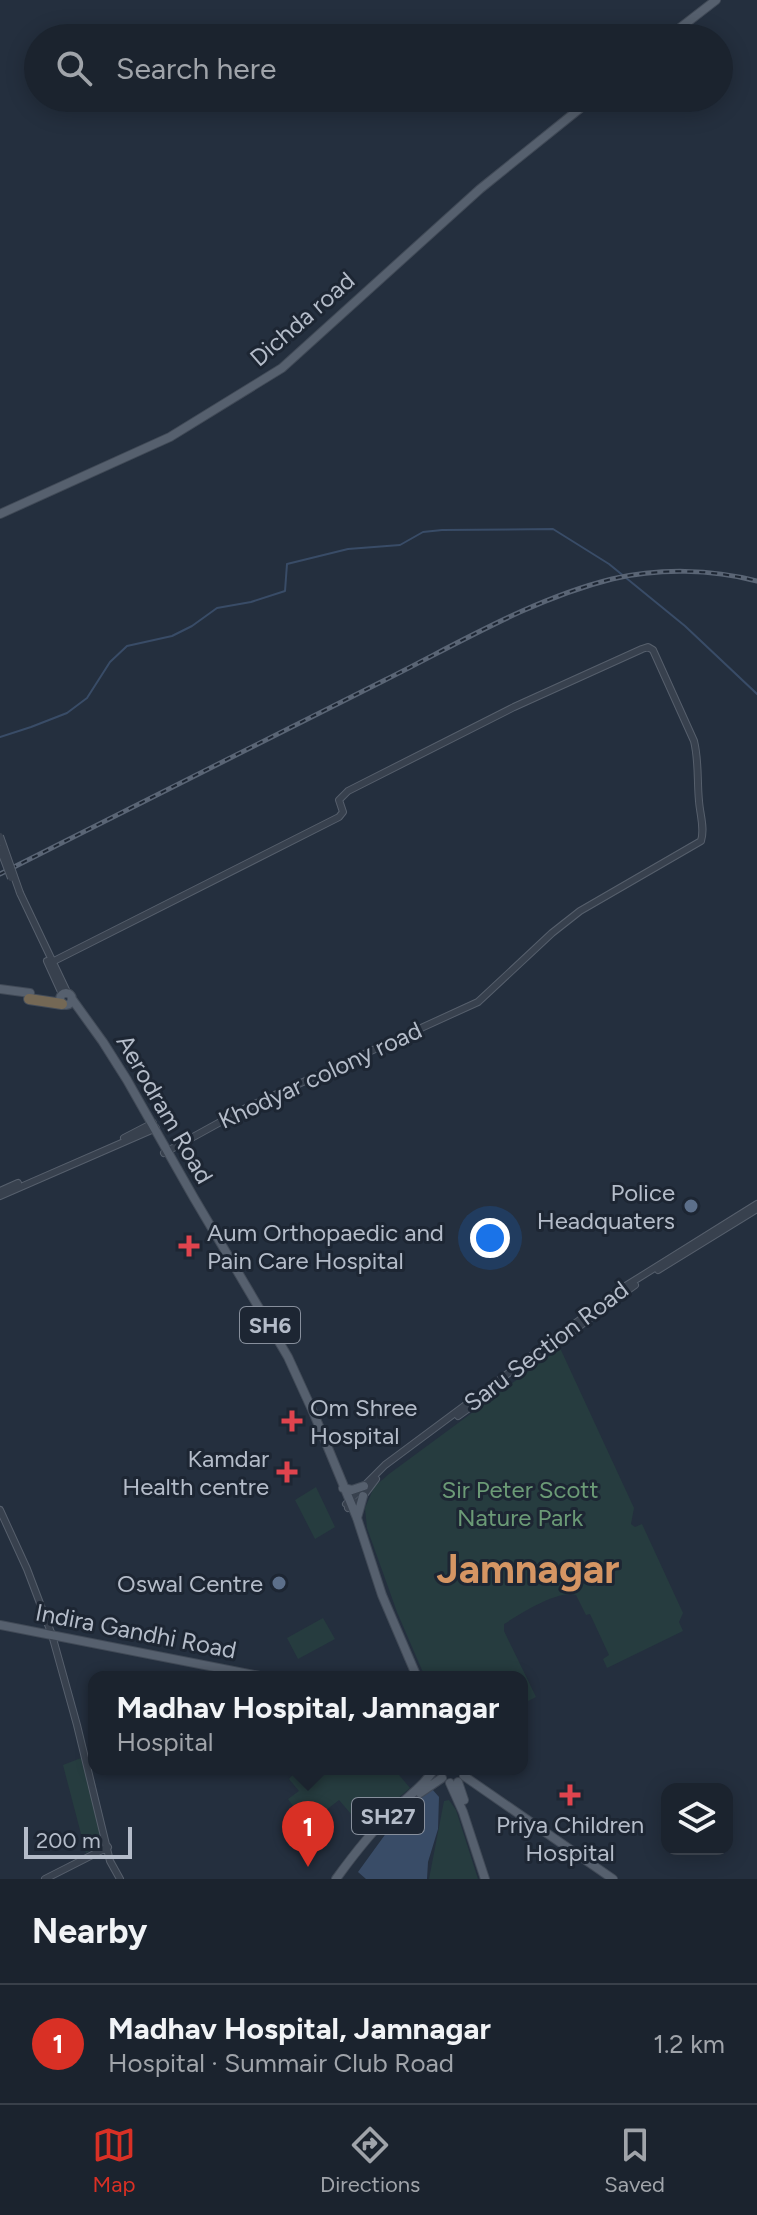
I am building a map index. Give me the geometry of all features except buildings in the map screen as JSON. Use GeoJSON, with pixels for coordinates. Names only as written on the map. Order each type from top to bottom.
{"type":"FeatureCollection","features":[{"type":"Feature","properties":{"kind":"highway"},"geometry":{"type":"LineString","coordinates":[[29,996],[66,999]]}},
{"type":"Feature","properties":{"kind":"main road"},"geometry":{"type":"LineString","coordinates":[[685,24],[716,0]]}},
{"type":"Feature","properties":{"kind":"main road","name":"Dichda road"},"geometry":{"type":"LineString","coordinates":[[0,514],[174,435],[282,368],[480,189],[576,112]]}},
{"type":"Feature","properties":{"kind":"main road"},"geometry":{"type":"LineString","coordinates":[[0,992],[29,996]]}},
{"type":"Feature","properties":{"kind":"main road","name":"Aerodram Road"},"geometry":{"type":"LineString","coordinates":[[66,999],[103,1042],[285,1360],[357,1518],[412,1671]]}},
{"type":"Feature","properties":{"kind":"main road","name":"Aerodram Road"},"geometry":{"type":"LineString","coordinates":[[166,1152],[288,1357],[343,1488],[377,1598],[411,1671]]}},
{"type":"Feature","properties":{"kind":"main road"},"geometry":{"type":"LineString","coordinates":[[343,1488],[352,1490],[364,1486]]}},
{"type":"Feature","properties":{"kind":"main road"},"geometry":{"type":"LineString","coordinates":[[357,1518],[363,1496]]}},
{"type":"Feature","properties":{"kind":"main road","name":"Indira Gandhi Road"},"geometry":{"type":"LineString","coordinates":[[0,1627],[215,1671]]}},
{"type":"Feature","properties":{"kind":"main road","name":"Indira Gandhi Road"},"geometry":{"type":"LineString","coordinates":[[50,1637],[233,1671]]}},
{"type":"Feature","properties":{"kind":"main road","name":"SH27"},"geometry":{"type":"LineString","coordinates":[[336,1879],[371,1833],[430,1775]]}},
{"type":"Feature","properties":{"kind":"main road"},"geometry":{"type":"LineString","coordinates":[[457,1778],[487,1879]]}},
{"type":"Feature","properties":{"kind":"main road"},"geometry":{"type":"LineString","coordinates":[[457,1778],[606,1879]]}},
{"type":"Feature","properties":{"kind":"main road"},"geometry":{"type":"LineString","coordinates":[[457,1778],[613,1879]]}},
{"type":"Feature","properties":{"kind":"main road","name":"SH27"},"geometry":{"type":"LineString","coordinates":[[346,1866],[404,1806],[457,1778]]}},
{"type":"Feature","properties":{"kind":"street","name":"Khodyar colony road"},"geometry":{"type":"LineString","coordinates":[[52,962],[339,817],[343,812],[339,800],[348,791],[525,702],[642,649],[650,647],[653,650],[694,741],[698,757],[703,839],[580,911],[478,1002],[244,1109],[166,1152]]}},
{"type":"Feature","properties":{"kind":"street"},"geometry":{"type":"LineString","coordinates":[[0,836],[20,897],[52,962],[66,999]]}},
{"type":"Feature","properties":{"kind":"street"},"geometry":{"type":"LineString","coordinates":[[0,849],[66,999]]}},
{"type":"Feature","properties":{"kind":"street"},"geometry":{"type":"LineString","coordinates":[[0,1193],[152,1126]]}},
{"type":"Feature","properties":{"kind":"street","name":"Saru Section Road"},"geometry":{"type":"LineString","coordinates":[[349,1505],[385,1465],[624,1287],[757,1206]]}},
{"type":"Feature","properties":{"kind":"street","name":"Saru Section Road"},"geometry":{"type":"LineString","coordinates":[[349,1505],[363,1496],[384,1471],[627,1291],[757,1206]]}},
{"type":"Feature","properties":{"kind":"street"},"geometry":{"type":"LineString","coordinates":[[0,1510],[27,1569],[50,1637],[88,1775]]}},
{"type":"Feature","properties":{"kind":"street"},"geometry":{"type":"LineString","coordinates":[[0,1520],[27,1577],[50,1637]]}},
{"type":"Feature","properties":{"kind":"street"},"geometry":{"type":"LineString","coordinates":[[88,1775],[110,1861],[120,1879]]}},
{"type":"Feature","properties":{"kind":"street"},"geometry":{"type":"LineString","coordinates":[[45,1879],[108,1847]]}},
{"type":"Feature","properties":{"kind":"green space","name":"Sir Peter Scott Nature Park"},"geometry":{"type":"Polygon","coordinates":[[[560,1348],[634,1508],[631,1524],[635,1527],[642,1524],[683,1613],[679,1622],[683,1631],[607,1668],[603,1659],[609,1655],[590,1614],[586,1615],[576,1595],[568,1594],[539,1604],[504,1624],[504,1631],[523,1671],[422,1671],[367,1528],[365,1508],[374,1487],[560,1348]]]}},
{"type":"Feature","properties":{"kind":"green space"},"geometry":{"type":"Polygon","coordinates":[[[316,1487],[335,1527],[315,1539],[295,1500],[316,1487]]]}},
{"type":"Feature","properties":{"kind":"green space"},"geometry":{"type":"Polygon","coordinates":[[[323,1618],[335,1639],[298,1659],[287,1638],[323,1618]]]}},
{"type":"Feature","properties":{"kind":"green space","name":"Sir Peter Scott Nature Park"},"geometry":{"type":"Polygon","coordinates":[[[528,1680],[536,1697],[528,1701],[528,1680]]]}},
{"type":"Feature","properties":{"kind":"green space"},"geometry":{"type":"Polygon","coordinates":[[[81,1758],[106,1841],[86,1853],[63,1765],[81,1758]]]}},
{"type":"Feature","properties":{"kind":"green space"},"geometry":{"type":"Polygon","coordinates":[[[293,1775],[399,1775],[410,1788],[363,1828],[339,1800],[311,1822],[299,1814],[288,1799],[299,1791],[289,1779],[293,1775]]]}},
{"type":"Feature","properties":{"kind":"green space"},"geometry":{"type":"Polygon","coordinates":[[[449,1800],[456,1810],[478,1879],[429,1879],[444,1801],[449,1800]]]}},
{"type":"Feature","properties":{"kind":"water"},"geometry":{"type":"Polygon","coordinates":[[[432,1789],[439,1797],[438,1829],[428,1862],[427,1879],[366,1879],[358,1872],[400,1814],[419,1794],[432,1789]]]}},
{"type":"Feature","properties":{"kind":"waterway"},"geometry":{"type":"LineString","coordinates":[[0,737],[67,713],[87,698],[110,662],[127,646],[172,636],[217,608],[251,602],[285,591],[287,564],[348,549],[400,545],[423,532],[442,530],[553,529],[609,564],[685,626],[757,694]]}},
{"type":"Feature","properties":{"kind":"railway"},"geometry":{"type":"LineString","coordinates":[[0,874],[468,637],[553,598],[612,579],[648,573],[703,572],[757,581]]}},
{"type":"Feature","properties":{"kind":"place","name":"Police Headquaters"},"geometry":{"type":"Point","coordinates":[691,1206]}},
{"type":"Feature","properties":{"kind":"place","name":"Aum Orthopaedic and Pain Care Hospital"},"geometry":{"type":"Point","coordinates":[189,1246]}},
{"type":"Feature","properties":{"kind":"place","name":"Om Shree Hospital"},"geometry":{"type":"Point","coordinates":[292,1421]}},
{"type":"Feature","properties":{"kind":"place","name":"Kamdar Health centre"},"geometry":{"type":"Point","coordinates":[287,1472]}},
{"type":"Feature","properties":{"kind":"place","name":"Oswal Centre"},"geometry":{"type":"Point","coordinates":[279,1583]}},
{"type":"Feature","properties":{"kind":"place","name":"Priya Children Hospital"},"geometry":{"type":"Point","coordinates":[570,1795]}},
{"type":"Feature","properties":{"kind":"place","name":"Madhav Hospital, Jamnagar"},"geometry":{"type":"Point","coordinates":[308,1867]}},
{"type":"Feature","properties":{"kind":"district","name":"Jamnagar"},"geometry":{"type":"Point","coordinates":[528,1569]}}]}
